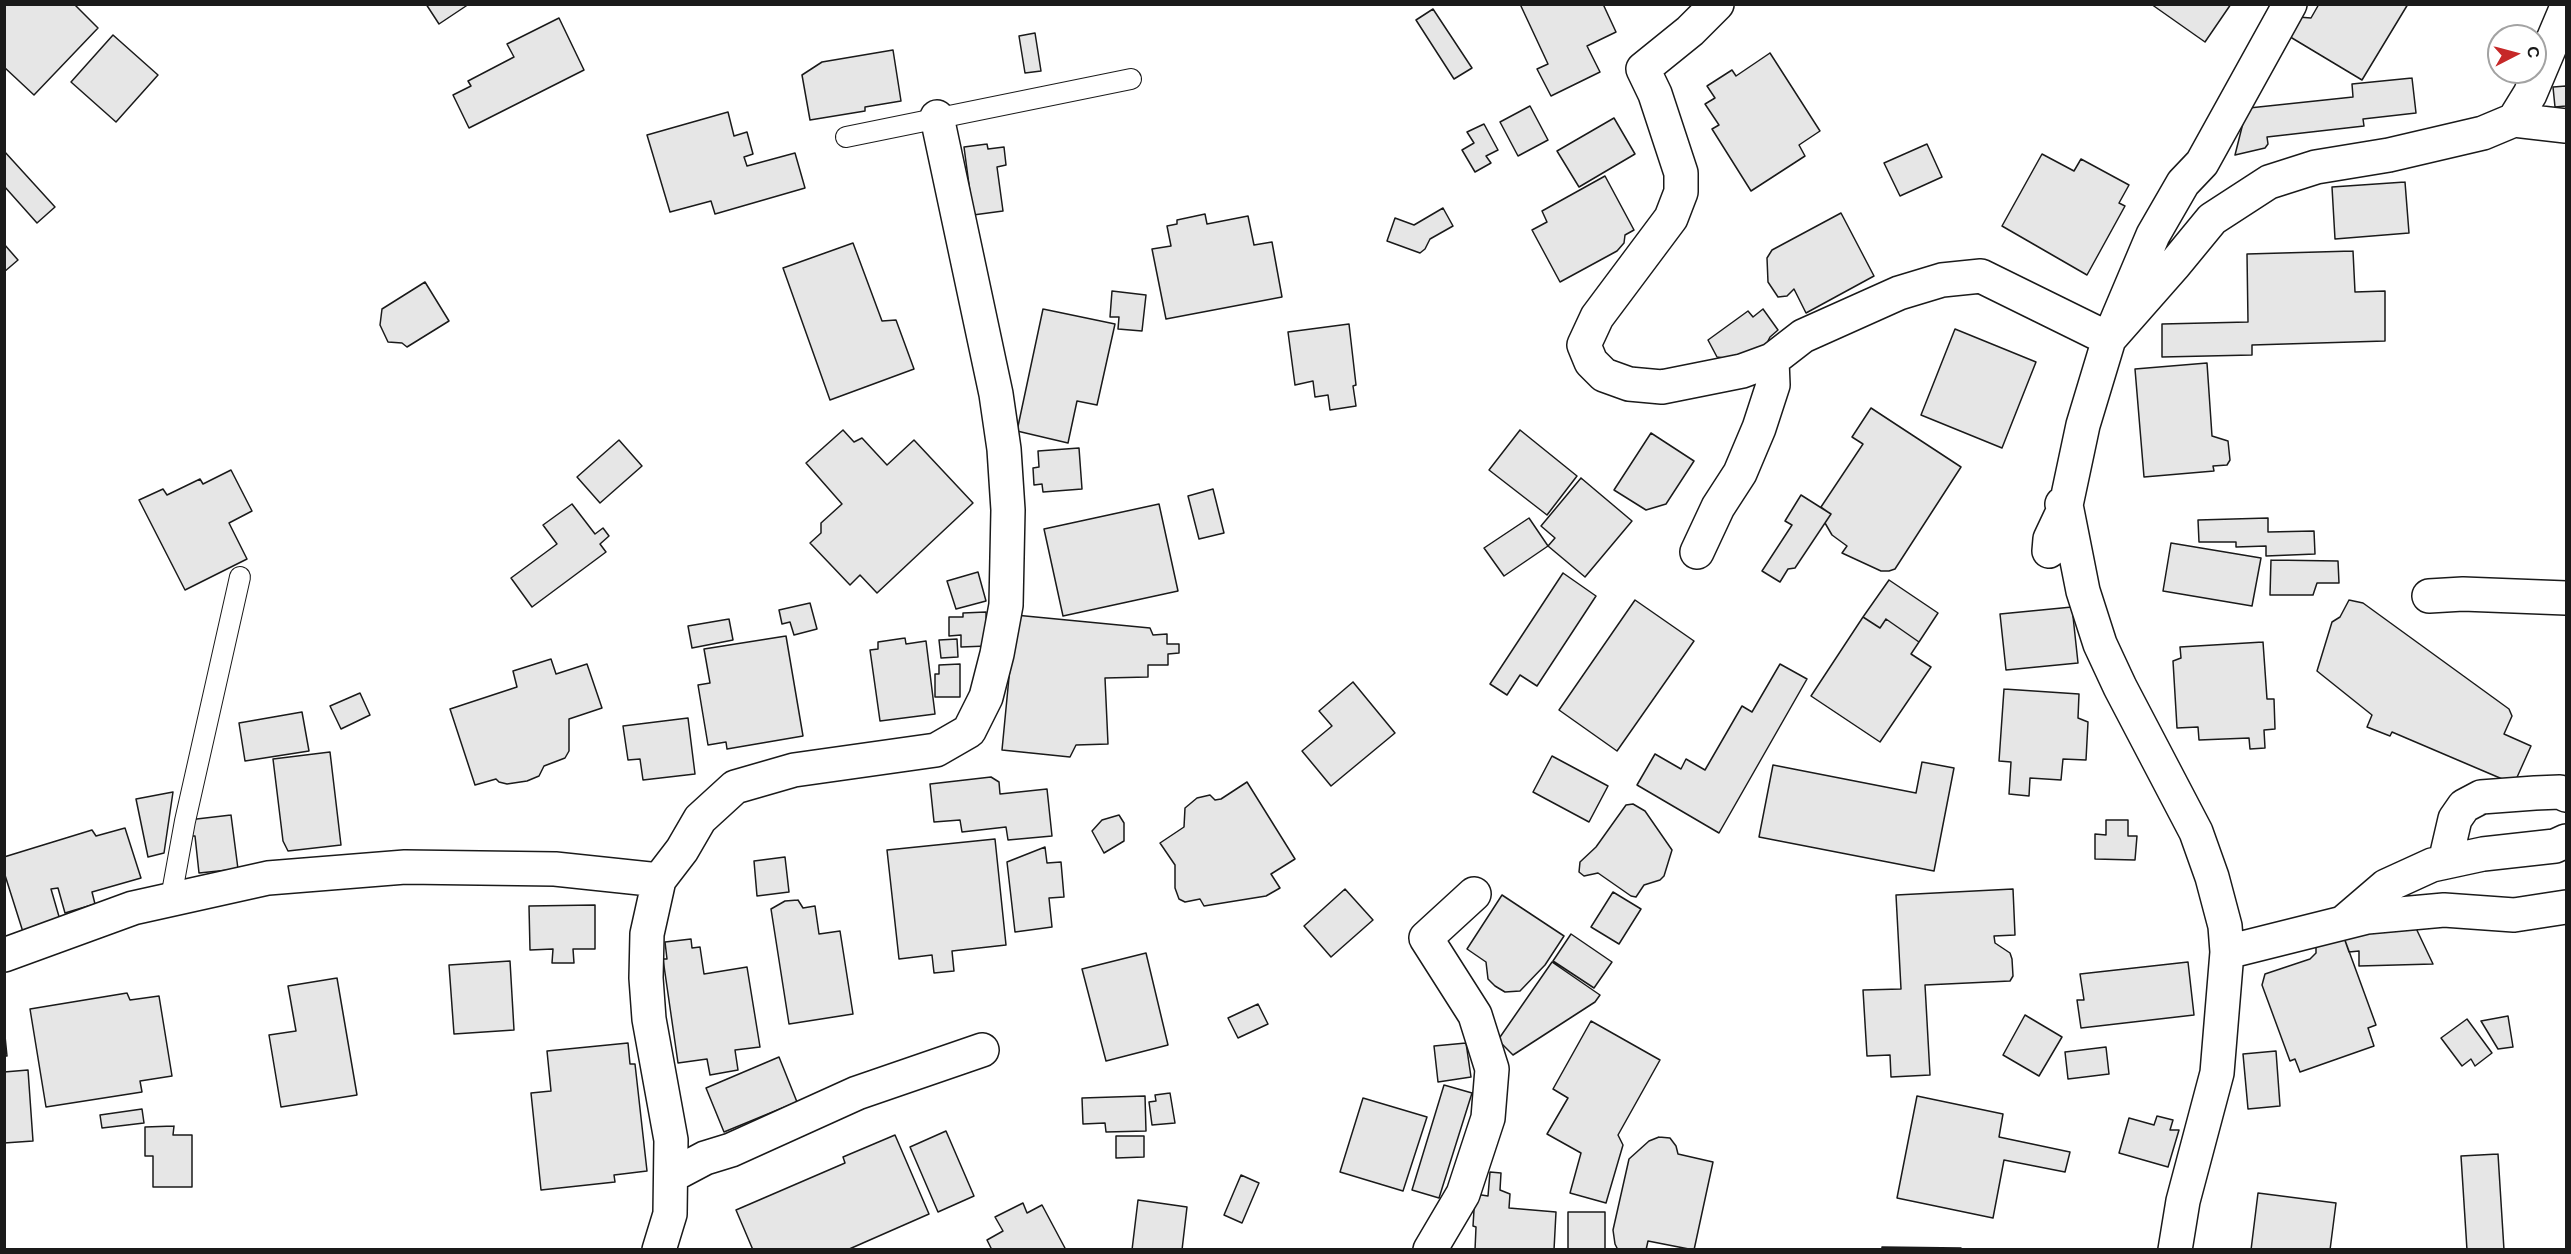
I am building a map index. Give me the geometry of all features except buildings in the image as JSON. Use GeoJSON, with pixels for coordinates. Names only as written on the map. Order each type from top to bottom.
{"type":"FeatureCollection","features":[{"type":"Feature","properties":{"kind":"street"},"geometry":{"type":"LineString","coordinates":[[1717,4],[1690,31],[1643,69],[1655,94],[1681,173],[1681,192],[1671,218],[1597,317],[1584,345],[1591,362],[1604,375],[1629,384],[1662,387],[1742,371],[1772,360],[1803,336],[1899,293],[1942,280],[1981,276],[2109,339]]}},
{"type":"Feature","properties":{"kind":"street"},"geometry":{"type":"LineString","coordinates":[[2049,551],[2056,504],[2109,339],[2153,235],[2183,183],[2202,163],[2290,4]]}},
{"type":"Feature","properties":{"kind":"street"},"geometry":{"type":"LineString","coordinates":[[2514,120],[2530,94],[2566,9]]}},
{"type":"Feature","properties":{"kind":"street"},"geometry":{"type":"LineString","coordinates":[[659,1250],[670,1214],[671,1140],[649,1019],[646,978],[647,934],[659,880],[682,850],[700,819],[735,787],[794,771],[936,750],[969,730],[986,697],[1006,605],[1008,510],[1004,449],[996,394],[937,117]]}},
{"type":"Feature","properties":{"kind":"street"},"geometry":{"type":"LineString","coordinates":[[2109,339],[2212,219],[2269,182],[2316,167],[2389,155],[2483,133],[2514,120],[2566,126]]}},
{"type":"Feature","properties":{"kind":"street"},"geometry":{"type":"LineString","coordinates":[[1697,552],[1718,507],[1740,473],[1759,428],[1773,385],[1772,360]]}},
{"type":"Feature","properties":{"kind":"street"},"geometry":{"type":"LineString","coordinates":[[2056,504],[2100,644],[2196,832],[2212,877],[2224,926],[2227,952],[2217,1073],[2183,1201],[2175,1250]]}},
{"type":"Feature","properties":{"kind":"street"},"geometry":{"type":"LineString","coordinates":[[2429,596],[2463,594],[2566,598]]}},
{"type":"Feature","properties":{"kind":"street"},"geometry":{"type":"LineString","coordinates":[[2445,862],[2455,819],[2464,806],[2481,797],[2560,792],[2566,795]]}},
{"type":"Feature","properties":{"kind":"street"},"geometry":{"type":"LineString","coordinates":[[2340,925],[2386,886],[2432,865],[2483,854],[2555,846],[2566,841]]}},
{"type":"Feature","properties":{"kind":"street"},"geometry":{"type":"LineString","coordinates":[[4,955],[133,908],[268,878],[405,867],[555,869],[659,880]]}},
{"type":"Feature","properties":{"kind":"street"},"geometry":{"type":"LineString","coordinates":[[1430,1250],[1462,1194],[1488,1118],[1492,1069],[1475,1014],[1426,938],[1474,894]]}},
{"type":"Feature","properties":{"kind":"street"},"geometry":{"type":"LineString","coordinates":[[2227,952],[2367,918],[2444,910],[2514,915],[2566,907]]}},
{"type":"Feature","properties":{"kind":"street"},"geometry":{"type":"LineString","coordinates":[[671,1176],[705,1158],[731,1150],[857,1093],[982,1050]]}},
{"type":"Feature","properties":{"kind":"lane"},"geometry":{"type":"LineString","coordinates":[[846,136],[1131,80]]}},
{"type":"Feature","properties":{"kind":"lane"},"geometry":{"type":"LineString","coordinates":[[171,898],[240,577]]}}]}
